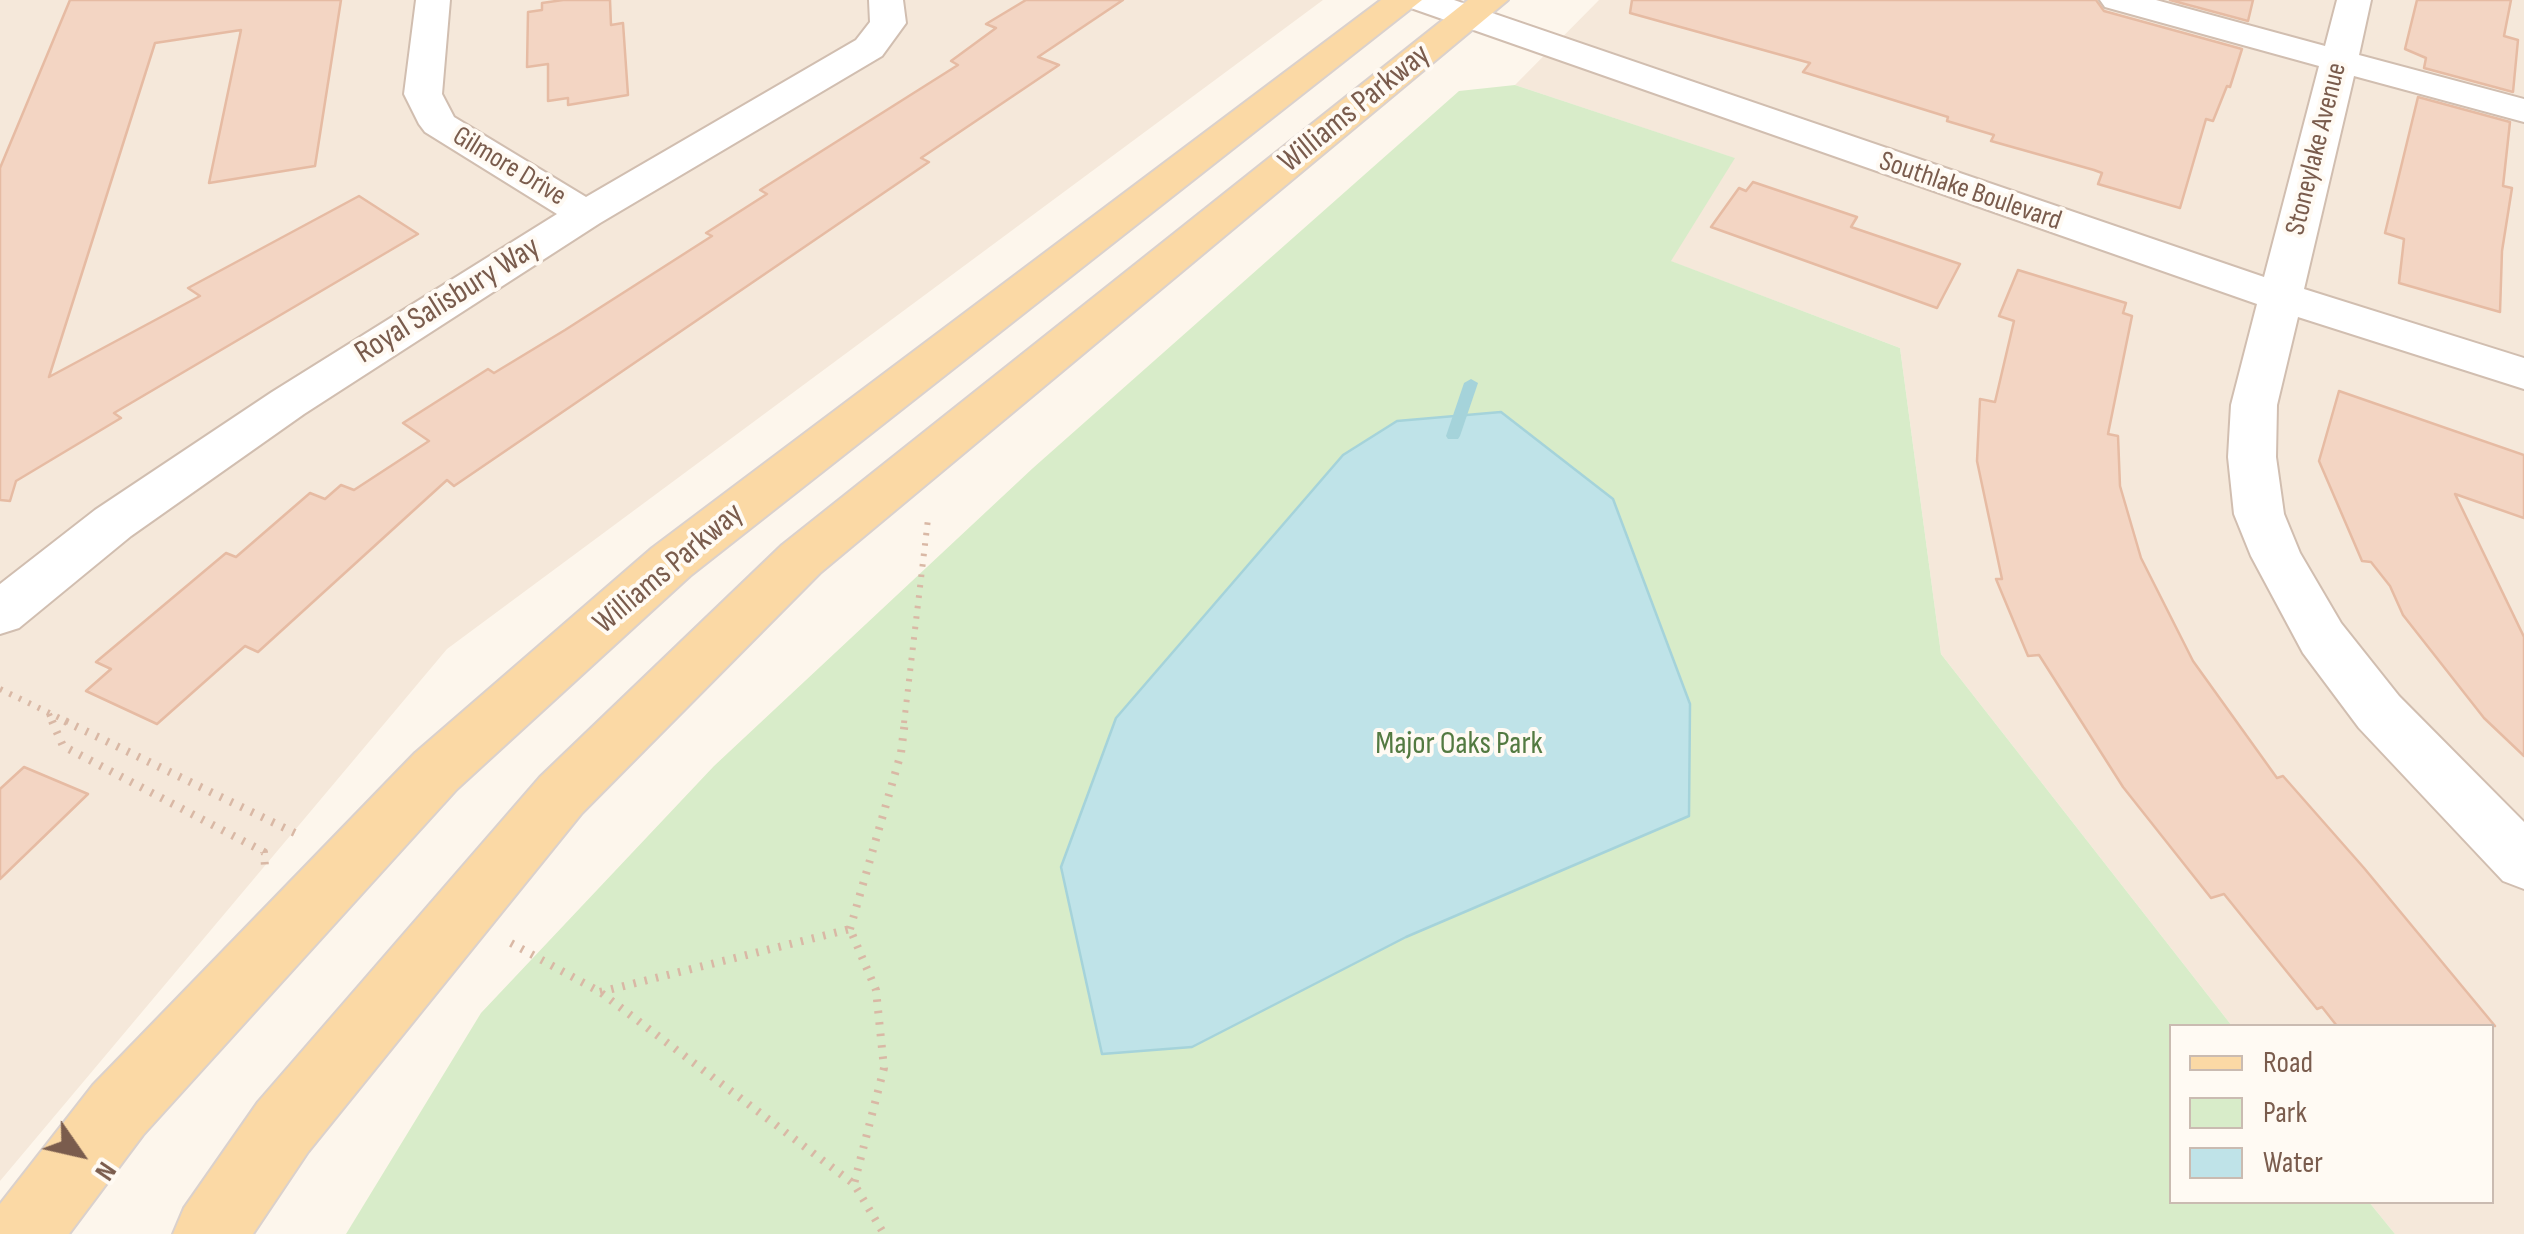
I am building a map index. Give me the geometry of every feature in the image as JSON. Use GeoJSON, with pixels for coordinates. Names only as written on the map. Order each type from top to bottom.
{"type":"FeatureCollection","features":[{"type":"Feature","properties":{"kind":"main road","name":"Williams Parkway"},"geometry":{"type":"LineString","coordinates":[[23,1234],[118,1110],[436,771],[670,562],[1404,0]]}},
{"type":"Feature","properties":{"kind":"main road","name":"Williams Parkway"},"geometry":{"type":"LineString","coordinates":[[210,1234],[283,1128],[561,795],[801,559],[1460,6]]}},
{"type":"Feature","properties":{"kind":"street","name":"Gilmore Drive"},"geometry":{"type":"LineString","coordinates":[[433,0],[423,94],[438,124],[586,214]]}},
{"type":"Feature","properties":{"kind":"street","name":"Royal Salisbury Way"},"geometry":{"type":"LineString","coordinates":[[0,613],[113,523],[288,403],[586,214],[869,48],[888,24],[886,0]]}},
{"type":"Feature","properties":{"kind":"street"},"geometry":{"type":"LineString","coordinates":[[2117,0],[2524,111]]}},
{"type":"Feature","properties":{"kind":"street","name":"Stoneylake Avenue"},"geometry":{"type":"LineString","coordinates":[[2354,0],[2254,405],[2252,457],[2259,514],[2276,556],[2322,638],[2379,712],[2524,862]]}},
{"type":"Feature","properties":{"kind":"street","name":"Southlake Boulevard"},"geometry":{"type":"LineString","coordinates":[[1460,6],[2280,297],[2524,374]]}},
{"type":"Feature","properties":{"kind":"path"},"geometry":{"type":"LineString","coordinates":[[854,1184],[884,1068],[876,990],[850,929],[901,753],[940,444]]}},
{"type":"Feature","properties":{"kind":"path"},"geometry":{"type":"LineString","coordinates":[[0,690],[303,836]]}},
{"type":"Feature","properties":{"kind":"path"},"geometry":{"type":"LineString","coordinates":[[48,713],[63,746],[264,852],[265,873]]}},
{"type":"Feature","properties":{"kind":"path"},"geometry":{"type":"LineString","coordinates":[[600,992],[850,929]]}},
{"type":"Feature","properties":{"kind":"path"},"geometry":{"type":"LineString","coordinates":[[505,940],[600,992],[854,1184],[884,1234]]}},
{"type":"Feature","properties":{"kind":"shaded area"},"geometry":{"type":"Polygon","coordinates":[[[0,0],[1323,0],[447,649],[0,1181],[0,0]]]}},
{"type":"Feature","properties":{"kind":"shaded area"},"geometry":{"type":"Polygon","coordinates":[[[1599,0],[2524,0],[2524,1234],[2395,1234],[2371,1204],[2494,1204],[2494,1024],[2230,1024],[1941,654],[1900,348],[1670,261],[1734,158],[1515,85],[1599,0]]]}},
{"type":"Feature","properties":{"kind":"green space","name":"Major Oaks Park"},"geometry":{"type":"Polygon","coordinates":[[[1515,85],[1735,158],[1671,261],[1900,348],[1941,654],[2230,1024],[2169,1024],[2169,1204],[2371,1204],[2395,1234],[346,1234],[481,1013],[714,766],[1033,468],[1459,91],[1515,85]]]}},
{"type":"Feature","properties":{"kind":"water"},"geometry":{"type":"Polygon","coordinates":[[[1501,412],[1613,499],[1690,704],[1689,816],[1406,937],[1192,1047],[1102,1054],[1061,867],[1116,718],[1343,455],[1397,421],[1501,412]]]}},
{"type":"Feature","properties":{"kind":"building"},"geometry":{"type":"Polygon","coordinates":[[[70,0],[341,0],[315,166],[209,183],[241,30],[155,43],[49,377],[200,296],[188,288],[359,196],[418,234],[114,413],[121,418],[16,481],[10,501],[0,500],[0,168],[70,0]]]}},
{"type":"Feature","properties":{"kind":"building"},"geometry":{"type":"Polygon","coordinates":[[[610,0],[611,25],[623,23],[628,95],[568,105],[568,98],[548,101],[548,64],[527,67],[528,12],[542,10],[542,3],[610,0]]]}},
{"type":"Feature","properties":{"kind":"building"},"geometry":{"type":"Polygon","coordinates":[[[1026,0],[1123,0],[1038,57],[1059,65],[921,158],[929,162],[454,486],[447,480],[258,652],[245,646],[157,724],[86,691],[111,669],[96,662],[226,553],[236,557],[310,493],[325,499],[341,485],[354,490],[429,441],[403,423],[488,369],[494,373],[712,236],[706,233],[767,194],[760,190],[958,65],[951,61],[996,28],[986,24],[1026,0]]]}},
{"type":"Feature","properties":{"kind":"building"},"geometry":{"type":"Polygon","coordinates":[[[1632,0],[2096,0],[2104,11],[2242,49],[2230,87],[2227,86],[2213,121],[2206,119],[2180,208],[2098,184],[2102,173],[1991,141],[1994,135],[1947,121],[1948,117],[1803,72],[1810,63],[1630,13],[1632,0]]]}},
{"type":"Feature","properties":{"kind":"building"},"geometry":{"type":"Polygon","coordinates":[[[2170,0],[2253,0],[2248,21],[2170,0]]]}},
{"type":"Feature","properties":{"kind":"building"},"geometry":{"type":"Polygon","coordinates":[[[2417,0],[2511,0],[2504,36],[2518,40],[2513,92],[2424,68],[2426,58],[2405,49],[2417,0]]]}},
{"type":"Feature","properties":{"kind":"building"},"geometry":{"type":"Polygon","coordinates":[[[2418,97],[2510,122],[2503,186],[2512,188],[2502,251],[2500,312],[2399,283],[2404,239],[2385,233],[2418,97]]]}},
{"type":"Feature","properties":{"kind":"building"},"geometry":{"type":"Polygon","coordinates":[[[1753,182],[1857,217],[1851,227],[1960,264],[1937,308],[1711,227],[1739,188],[1746,191],[1753,182]]]}},
{"type":"Feature","properties":{"kind":"building"},"geometry":{"type":"Polygon","coordinates":[[[2018,270],[2126,303],[2123,313],[2132,316],[2108,434],[2118,436],[2120,486],[2141,558],[2193,661],[2277,778],[2283,776],[2364,868],[2493,1024],[2335,1024],[2322,1007],[2317,1009],[2224,894],[2211,898],[2123,787],[2039,655],[2028,656],[1996,579],[2002,579],[1977,461],[1980,399],[1995,402],[2014,321],[1999,316],[2018,270]]]}},
{"type":"Feature","properties":{"kind":"building"},"geometry":{"type":"Polygon","coordinates":[[[2339,391],[2524,455],[2524,518],[2455,494],[2524,637],[2524,756],[2484,718],[2403,615],[2390,586],[2371,562],[2362,561],[2319,461],[2339,391]]]}},
{"type":"Feature","properties":{"kind":"building"},"geometry":{"type":"Polygon","coordinates":[[[24,767],[88,794],[0,879],[0,789],[24,767]]]}},
{"type":"Feature","properties":{"kind":"waterway"},"geometry":{"type":"LineString","coordinates":[[1453,436],[1471,383]]}}]}
